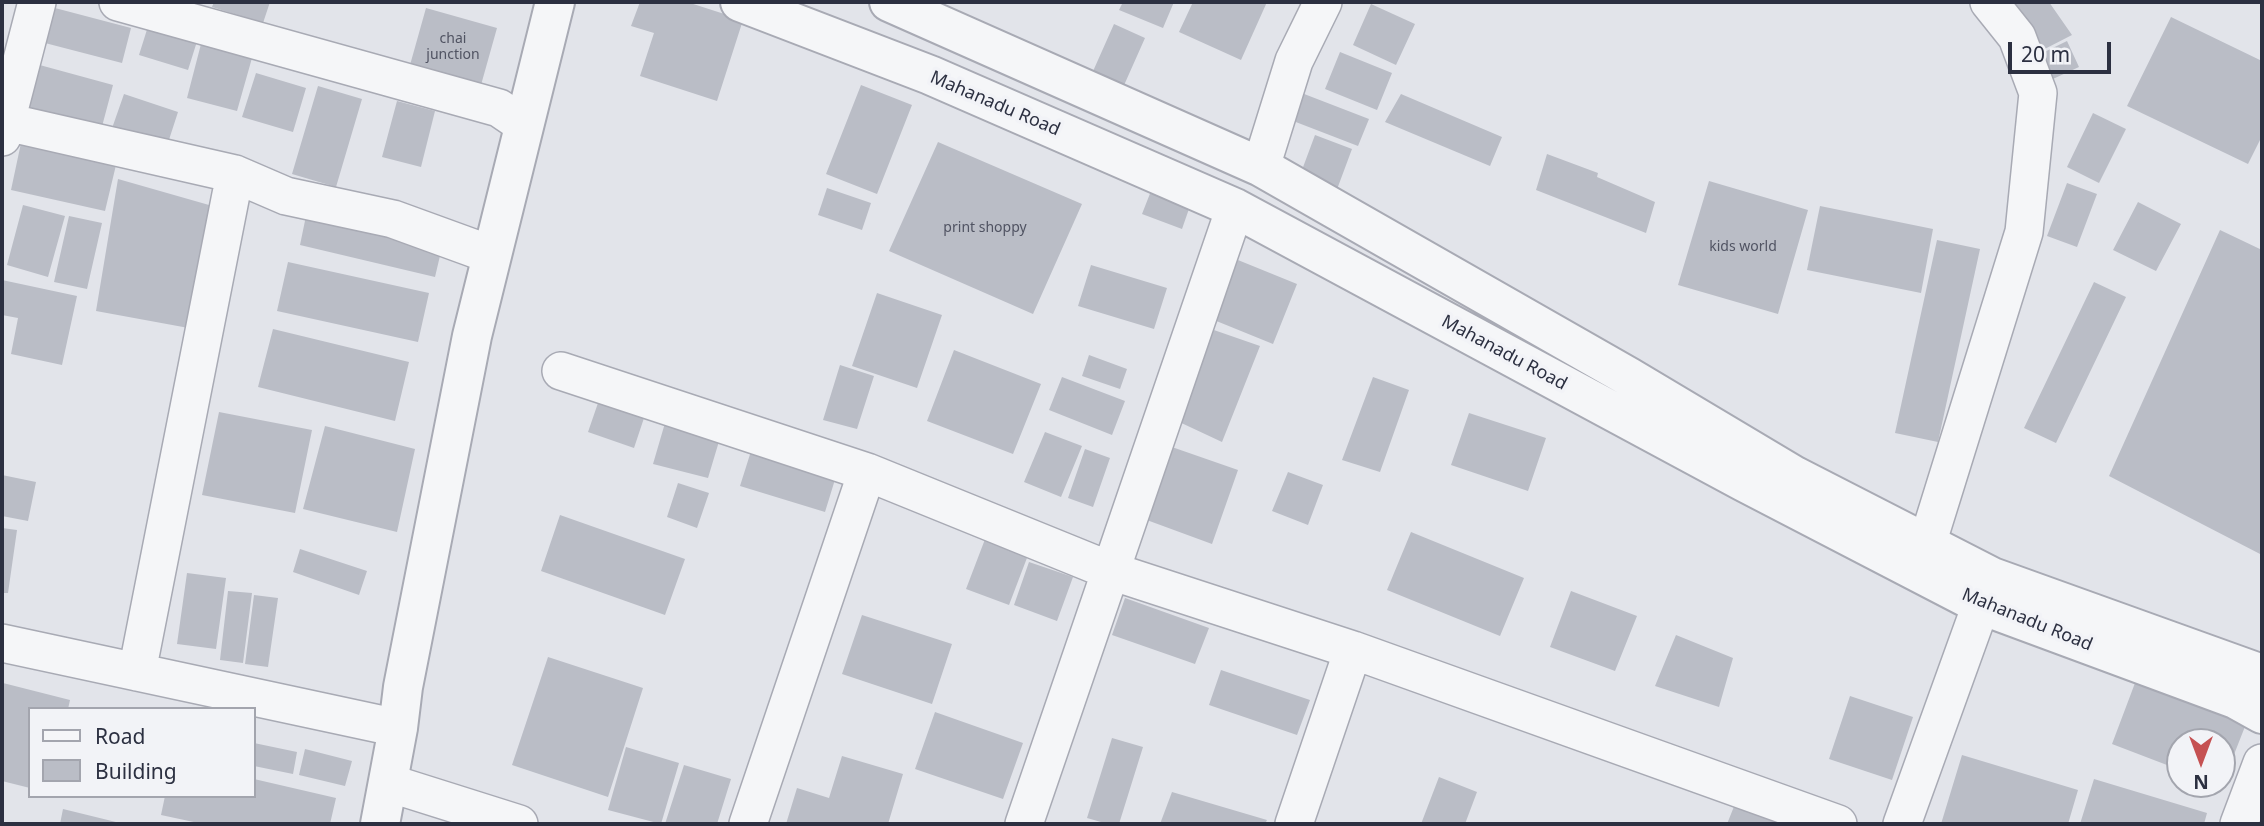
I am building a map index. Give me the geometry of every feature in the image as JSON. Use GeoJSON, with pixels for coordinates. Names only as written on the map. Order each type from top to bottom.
{"type":"FeatureCollection","features":[{"type":"Feature","properties":{"kind":"street"},"geometry":{"type":"LineString","coordinates":[[37,2],[3,127],[234,174],[286,196],[393,219],[492,255]]}},
{"type":"Feature","properties":{"kind":"street"},"geometry":{"type":"LineString","coordinates":[[118,2],[499,108],[524,125]]}},
{"type":"Feature","properties":{"kind":"street"},"geometry":{"type":"LineString","coordinates":[[380,824],[398,729],[405,673],[470,349],[555,2]]}},
{"type":"Feature","properties":{"kind":"street","name":"Mahanadu Road"},"geometry":{"type":"LineString","coordinates":[[740,2],[930,75],[1235,208],[1744,482],[1921,557],[1992,577],[2262,674]]}},
{"type":"Feature","properties":{"kind":"street","name":"Mahanadu Road"},"geometry":{"type":"LineString","coordinates":[[889,2],[1261,167],[1629,377],[1795,476],[1921,557],[1981,605],[2235,699],[2262,714]]}},
{"type":"Feature","properties":{"kind":"street"},"geometry":{"type":"LineString","coordinates":[[1261,167],[1294,61],[1323,2]]}},
{"type":"Feature","properties":{"kind":"street"},"geometry":{"type":"LineString","coordinates":[[1921,557],[2024,232],[2038,93],[2017,37],[1989,2]]}},
{"type":"Feature","properties":{"kind":"street"},"geometry":{"type":"LineString","coordinates":[[137,672],[234,174]]}},
{"type":"Feature","properties":{"kind":"street"},"geometry":{"type":"LineString","coordinates":[[1024,824],[1235,208]]}},
{"type":"Feature","properties":{"kind":"street"},"geometry":{"type":"LineString","coordinates":[[561,371],[867,472],[1111,571],[1353,650],[1838,824]]}},
{"type":"Feature","properties":{"kind":"street"},"geometry":{"type":"LineString","coordinates":[[748,824],[867,472]]}},
{"type":"Feature","properties":{"kind":"street"},"geometry":{"type":"LineString","coordinates":[[1902,824],[1981,605]]}},
{"type":"Feature","properties":{"kind":"street"},"geometry":{"type":"LineString","coordinates":[[2,643],[398,729]]}},
{"type":"Feature","properties":{"kind":"street"},"geometry":{"type":"LineString","coordinates":[[1294,824],[1353,650]]}},
{"type":"Feature","properties":{"kind":"street"},"geometry":{"type":"LineString","coordinates":[[2239,824],[2262,763]]}},
{"type":"Feature","properties":{"kind":"street"},"geometry":{"type":"LineString","coordinates":[[388,783],[519,824]]}},
{"type":"Feature","properties":{"kind":"building"},"geometry":{"type":"Polygon","coordinates":[[[214,2],[270,2],[263,23],[212,7],[214,2]]]}},
{"type":"Feature","properties":{"kind":"building"},"geometry":{"type":"Polygon","coordinates":[[[640,2],[687,2],[743,20],[717,101],[640,76],[654,33],[631,26],[640,2]]]}},
{"type":"Feature","properties":{"kind":"building"},"geometry":{"type":"Polygon","coordinates":[[[1123,2],[1174,2],[1163,28],[1119,10],[1123,2]]]}},
{"type":"Feature","properties":{"kind":"building"},"geometry":{"type":"Polygon","coordinates":[[[1193,2],[1267,2],[1241,60],[1179,32],[1193,2]]]}},
{"type":"Feature","properties":{"kind":"building"},"geometry":{"type":"Polygon","coordinates":[[[1998,2],[2049,2],[2072,35],[2031,56],[1998,2]]]}},
{"type":"Feature","properties":{"kind":"building"},"geometry":{"type":"Polygon","coordinates":[[[1371,4],[1415,24],[1396,65],[1353,45],[1371,4]]]}},
{"type":"Feature","properties":{"kind":"building"},"geometry":{"type":"Polygon","coordinates":[[[55,8],[131,28],[122,63],[45,43],[55,8]]]}},
{"type":"Feature","properties":{"kind":"building"},"geometry":{"type":"Polygon","coordinates":[[[426,8],[497,28],[481,85],[410,65],[426,8]]]}},
{"type":"Feature","properties":{"kind":"building"},"geometry":{"type":"Polygon","coordinates":[[[2171,17],[2262,61],[2262,136],[2248,164],[2127,106],[2171,17]]]}},
{"type":"Feature","properties":{"kind":"building"},"geometry":{"type":"Polygon","coordinates":[[[150,20],[199,35],[188,70],[139,55],[150,20]]]}},
{"type":"Feature","properties":{"kind":"building"},"geometry":{"type":"Polygon","coordinates":[[[1114,24],[1145,38],[1121,92],[1090,78],[1114,24]]]}},
{"type":"Feature","properties":{"kind":"building"},"geometry":{"type":"Polygon","coordinates":[[[2067,41],[2079,67],[2042,84],[2030,59],[2067,41]]]}},
{"type":"Feature","properties":{"kind":"building"},"geometry":{"type":"Polygon","coordinates":[[[201,44],[252,58],[237,111],[187,98],[201,44]]]}},
{"type":"Feature","properties":{"kind":"building"},"geometry":{"type":"Polygon","coordinates":[[[1340,52],[1392,73],[1377,110],[1325,89],[1340,52]]]}},
{"type":"Feature","properties":{"kind":"building"},"geometry":{"type":"Polygon","coordinates":[[[36,64],[113,85],[100,134],[23,112],[36,64]]]}},
{"type":"Feature","properties":{"kind":"building"},"geometry":{"type":"Polygon","coordinates":[[[256,73],[306,88],[293,132],[242,117],[256,73]]]}},
{"type":"Feature","properties":{"kind":"building"},"geometry":{"type":"Polygon","coordinates":[[[861,85],[912,105],[877,194],[826,174],[861,85]]]}},
{"type":"Feature","properties":{"kind":"building"},"geometry":{"type":"Polygon","coordinates":[[[318,86],[362,99],[336,187],[292,174],[318,86]]]}},
{"type":"Feature","properties":{"kind":"building"},"geometry":{"type":"Polygon","coordinates":[[[1299,92],[1369,119],[1358,146],[1288,119],[1299,92]]]}},
{"type":"Feature","properties":{"kind":"building"},"geometry":{"type":"Polygon","coordinates":[[[124,94],[178,112],[165,152],[110,134],[124,94]]]}},
{"type":"Feature","properties":{"kind":"building"},"geometry":{"type":"Polygon","coordinates":[[[1401,94],[1502,137],[1490,166],[1385,122],[1401,94]]]}},
{"type":"Feature","properties":{"kind":"building"},"geometry":{"type":"Polygon","coordinates":[[[397,101],[435,111],[421,167],[382,157],[397,101]]]}},
{"type":"Feature","properties":{"kind":"building"},"geometry":{"type":"Polygon","coordinates":[[[2093,113],[2126,129],[2099,183],[2067,167],[2093,113]]]}},
{"type":"Feature","properties":{"kind":"building"},"geometry":{"type":"Polygon","coordinates":[[[1315,135],[1352,149],[1336,192],[1299,178],[1315,135]]]}},
{"type":"Feature","properties":{"kind":"building"},"geometry":{"type":"Polygon","coordinates":[[[938,142],[1082,204],[1033,314],[889,251],[938,142]]]}},
{"type":"Feature","properties":{"kind":"building"},"geometry":{"type":"Polygon","coordinates":[[[21,143],[116,165],[105,211],[11,190],[21,143]]]}},
{"type":"Feature","properties":{"kind":"building"},"geometry":{"type":"Polygon","coordinates":[[[1547,154],[1598,173],[1597,177],[1655,202],[1646,233],[1536,190],[1547,154]]]}},
{"type":"Feature","properties":{"kind":"building"},"geometry":{"type":"Polygon","coordinates":[[[118,179],[216,207],[194,329],[96,311],[118,179]]]}},
{"type":"Feature","properties":{"kind":"building"},"geometry":{"type":"Polygon","coordinates":[[[1709,181],[1808,210],[1778,314],[1678,285],[1709,181]]]}},
{"type":"Feature","properties":{"kind":"building"},"geometry":{"type":"Polygon","coordinates":[[[2067,183],[2097,194],[2077,247],[2047,236],[2067,183]]]}},
{"type":"Feature","properties":{"kind":"building"},"geometry":{"type":"Polygon","coordinates":[[[827,188],[871,203],[862,230],[818,215],[827,188]]]}},
{"type":"Feature","properties":{"kind":"building"},"geometry":{"type":"Polygon","coordinates":[[[1151,191],[1190,206],[1182,229],[1142,214],[1151,191]]]}},
{"type":"Feature","properties":{"kind":"building"},"geometry":{"type":"Polygon","coordinates":[[[2138,202],[2181,224],[2156,271],[2113,250],[2138,202]]]}},
{"type":"Feature","properties":{"kind":"building"},"geometry":{"type":"Polygon","coordinates":[[[23,205],[65,216],[48,277],[7,265],[23,205]]]}},
{"type":"Feature","properties":{"kind":"building"},"geometry":{"type":"Polygon","coordinates":[[[1820,206],[1933,229],[1921,293],[1807,270],[1820,206]]]}},
{"type":"Feature","properties":{"kind":"building"},"geometry":{"type":"Polygon","coordinates":[[[307,211],[443,243],[435,277],[300,245],[307,211]]]}},
{"type":"Feature","properties":{"kind":"building"},"geometry":{"type":"Polygon","coordinates":[[[69,216],[102,223],[87,289],[54,282],[69,216]]]}},
{"type":"Feature","properties":{"kind":"building"},"geometry":{"type":"Polygon","coordinates":[[[2220,230],[2262,250],[2262,555],[2109,476],[2220,230]]]}},
{"type":"Feature","properties":{"kind":"building"},"geometry":{"type":"Polygon","coordinates":[[[1937,240],[1980,249],[1938,442],[1895,433],[1937,240]]]}},
{"type":"Feature","properties":{"kind":"building"},"geometry":{"type":"Polygon","coordinates":[[[1233,258],[1297,284],[1273,344],[1209,318],[1233,258]]]}},
{"type":"Feature","properties":{"kind":"building"},"geometry":{"type":"Polygon","coordinates":[[[288,262],[429,293],[418,342],[277,311],[288,262]]]}},
{"type":"Feature","properties":{"kind":"building"},"geometry":{"type":"Polygon","coordinates":[[[1091,265],[1167,288],[1154,329],[1078,306],[1091,265]]]}},
{"type":"Feature","properties":{"kind":"building"},"geometry":{"type":"Polygon","coordinates":[[[2,280],[77,296],[62,365],[11,354],[18,318],[2,315],[2,280]]]}},
{"type":"Feature","properties":{"kind":"building"},"geometry":{"type":"Polygon","coordinates":[[[2094,282],[2126,297],[2056,443],[2024,428],[2094,282]]]}},
{"type":"Feature","properties":{"kind":"building"},"geometry":{"type":"Polygon","coordinates":[[[877,293],[942,315],[917,388],[852,366],[877,293]]]}},
{"type":"Feature","properties":{"kind":"building"},"geometry":{"type":"Polygon","coordinates":[[[273,329],[409,362],[395,421],[258,387],[273,329]]]}},
{"type":"Feature","properties":{"kind":"building"},"geometry":{"type":"Polygon","coordinates":[[[1211,329],[1260,346],[1222,442],[1175,420],[1211,329]]]}},
{"type":"Feature","properties":{"kind":"building"},"geometry":{"type":"Polygon","coordinates":[[[954,350],[1041,384],[1013,454],[927,421],[954,350]]]}},
{"type":"Feature","properties":{"kind":"building"},"geometry":{"type":"Polygon","coordinates":[[[1089,355],[1127,369],[1120,389],[1082,376],[1089,355]]]}},
{"type":"Feature","properties":{"kind":"building"},"geometry":{"type":"Polygon","coordinates":[[[840,365],[874,376],[857,429],[823,420],[840,365]]]}},
{"type":"Feature","properties":{"kind":"building"},"geometry":{"type":"Polygon","coordinates":[[[1062,377],[1125,401],[1112,435],[1049,410],[1062,377]]]}},
{"type":"Feature","properties":{"kind":"building"},"geometry":{"type":"Polygon","coordinates":[[[1373,377],[1409,390],[1380,472],[1342,460],[1373,377]]]}},
{"type":"Feature","properties":{"kind":"building"},"geometry":{"type":"Polygon","coordinates":[[[598,403],[644,418],[634,448],[588,432],[598,403]]]}},
{"type":"Feature","properties":{"kind":"building"},"geometry":{"type":"Polygon","coordinates":[[[219,412],[312,430],[295,513],[202,495],[219,412]]]}},
{"type":"Feature","properties":{"kind":"building"},"geometry":{"type":"Polygon","coordinates":[[[1469,413],[1546,438],[1528,491],[1451,465],[1469,413]]]}},
{"type":"Feature","properties":{"kind":"building"},"geometry":{"type":"Polygon","coordinates":[[[665,423],[720,438],[708,478],[653,464],[665,423]]]}},
{"type":"Feature","properties":{"kind":"building"},"geometry":{"type":"Polygon","coordinates":[[[325,426],[415,449],[397,532],[303,509],[325,426]]]}},
{"type":"Feature","properties":{"kind":"building"},"geometry":{"type":"Polygon","coordinates":[[[1045,432],[1082,446],[1061,497],[1024,482],[1045,432]]]}},
{"type":"Feature","properties":{"kind":"building"},"geometry":{"type":"Polygon","coordinates":[[[1169,446],[1238,470],[1212,544],[1144,519],[1169,446]]]}},
{"type":"Feature","properties":{"kind":"building"},"geometry":{"type":"Polygon","coordinates":[[[752,448],[837,473],[825,512],[740,486],[752,448]]]}},
{"type":"Feature","properties":{"kind":"building"},"geometry":{"type":"Polygon","coordinates":[[[1085,449],[1110,458],[1093,507],[1068,498],[1085,449]]]}},
{"type":"Feature","properties":{"kind":"building"},"geometry":{"type":"Polygon","coordinates":[[[1288,472],[1323,485],[1308,525],[1272,511],[1288,472]]]}},
{"type":"Feature","properties":{"kind":"building"},"geometry":{"type":"Polygon","coordinates":[[[2,475],[36,482],[28,521],[2,516],[2,475]]]}},
{"type":"Feature","properties":{"kind":"building"},"geometry":{"type":"Polygon","coordinates":[[[678,483],[709,493],[697,528],[667,517],[678,483]]]}},
{"type":"Feature","properties":{"kind":"building"},"geometry":{"type":"Polygon","coordinates":[[[560,515],[685,559],[665,615],[541,571],[560,515]]]}},
{"type":"Feature","properties":{"kind":"building"},"geometry":{"type":"Polygon","coordinates":[[[2,528],[17,530],[8,593],[2,593],[2,528]]]}},
{"type":"Feature","properties":{"kind":"building"},"geometry":{"type":"Polygon","coordinates":[[[1411,532],[1524,578],[1500,636],[1387,590],[1411,532]]]}},
{"type":"Feature","properties":{"kind":"building"},"geometry":{"type":"Polygon","coordinates":[[[987,534],[1030,550],[1009,605],[966,589],[987,534]]]}},
{"type":"Feature","properties":{"kind":"building"},"geometry":{"type":"Polygon","coordinates":[[[300,549],[367,571],[359,595],[293,572],[300,549]]]}},
{"type":"Feature","properties":{"kind":"building"},"geometry":{"type":"Polygon","coordinates":[[[1029,562],[1073,577],[1057,621],[1014,605],[1029,562]]]}},
{"type":"Feature","properties":{"kind":"building"},"geometry":{"type":"Polygon","coordinates":[[[187,573],[226,578],[216,649],[177,644],[187,573]]]}},
{"type":"Feature","properties":{"kind":"building"},"geometry":{"type":"Polygon","coordinates":[[[228,591],[252,593],[243,663],[220,660],[228,591]]]}},
{"type":"Feature","properties":{"kind":"building"},"geometry":{"type":"Polygon","coordinates":[[[1571,591],[1637,616],[1615,671],[1550,647],[1571,591]]]}},
{"type":"Feature","properties":{"kind":"building"},"geometry":{"type":"Polygon","coordinates":[[[254,595],[278,598],[268,667],[245,664],[254,595]]]}},
{"type":"Feature","properties":{"kind":"building"},"geometry":{"type":"Polygon","coordinates":[[[1125,598],[1209,628],[1195,664],[1112,635],[1125,598]]]}},
{"type":"Feature","properties":{"kind":"building"},"geometry":{"type":"Polygon","coordinates":[[[862,615],[952,644],[932,704],[842,674],[862,615]]]}},
{"type":"Feature","properties":{"kind":"building"},"geometry":{"type":"Polygon","coordinates":[[[1676,635],[1733,658],[1719,707],[1655,686],[1676,635]]]}},
{"type":"Feature","properties":{"kind":"building"},"geometry":{"type":"Polygon","coordinates":[[[548,657],[643,688],[608,797],[512,765],[548,657]]]}},
{"type":"Feature","properties":{"kind":"building"},"geometry":{"type":"Polygon","coordinates":[[[1221,670],[1310,700],[1297,735],[1209,705],[1221,670]]]}},
{"type":"Feature","properties":{"kind":"building"},"geometry":{"type":"Polygon","coordinates":[[[3,683],[70,700],[68,707],[28,707],[28,788],[2,781],[3,683]]]}},
{"type":"Feature","properties":{"kind":"building"},"geometry":{"type":"Polygon","coordinates":[[[2135,683],[2246,724],[2236,749],[2236,728],[2166,728],[2166,765],[2112,744],[2135,683]]]}},
{"type":"Feature","properties":{"kind":"building"},"geometry":{"type":"Polygon","coordinates":[[[1850,696],[1913,717],[1892,780],[1829,759],[1850,696]]]}},
{"type":"Feature","properties":{"kind":"building"},"geometry":{"type":"Polygon","coordinates":[[[935,712],[1023,743],[1003,799],[915,769],[935,712]]]}},
{"type":"Feature","properties":{"kind":"building"},"geometry":{"type":"Polygon","coordinates":[[[1112,738],[1143,747],[1119,824],[1087,818],[1112,738]]]}},
{"type":"Feature","properties":{"kind":"building"},"geometry":{"type":"Polygon","coordinates":[[[256,743],[297,752],[293,774],[256,766],[256,743]]]}},
{"type":"Feature","properties":{"kind":"building"},"geometry":{"type":"Polygon","coordinates":[[[626,747],[679,763],[661,824],[608,810],[626,747]]]}},
{"type":"Feature","properties":{"kind":"building"},"geometry":{"type":"Polygon","coordinates":[[[305,749],[352,761],[345,786],[299,775],[305,749]]]}},
{"type":"Feature","properties":{"kind":"building"},"geometry":{"type":"Polygon","coordinates":[[[1962,755],[2078,790],[2068,824],[1941,824],[1962,755]]]}},
{"type":"Feature","properties":{"kind":"building"},"geometry":{"type":"Polygon","coordinates":[[[842,756],[903,774],[888,824],[786,824],[797,788],[829,798],[842,756]]]}},
{"type":"Feature","properties":{"kind":"building"},"geometry":{"type":"Polygon","coordinates":[[[684,765],[731,779],[717,824],[665,824],[684,765]]]}},
{"type":"Feature","properties":{"kind":"building"},"geometry":{"type":"Polygon","coordinates":[[[1439,777],[1477,792],[1465,824],[1421,824],[1439,777]]]}},
{"type":"Feature","properties":{"kind":"building"},"geometry":{"type":"Polygon","coordinates":[[[256,779],[336,798],[330,824],[203,824],[161,815],[165,798],[256,798],[256,779]]]}},
{"type":"Feature","properties":{"kind":"building"},"geometry":{"type":"Polygon","coordinates":[[[2094,779],[2207,813],[2204,824],[2080,824],[2094,779]]]}},
{"type":"Feature","properties":{"kind":"building"},"geometry":{"type":"Polygon","coordinates":[[[1172,792],[1267,820],[1265,824],[1160,824],[1172,792]]]}},
{"type":"Feature","properties":{"kind":"building"},"geometry":{"type":"Polygon","coordinates":[[[1739,794],[1820,824],[1727,824],[1739,794]]]}},
{"type":"Feature","properties":{"kind":"building"},"geometry":{"type":"Polygon","coordinates":[[[63,809],[120,823],[60,824],[63,809]]]}}]}
